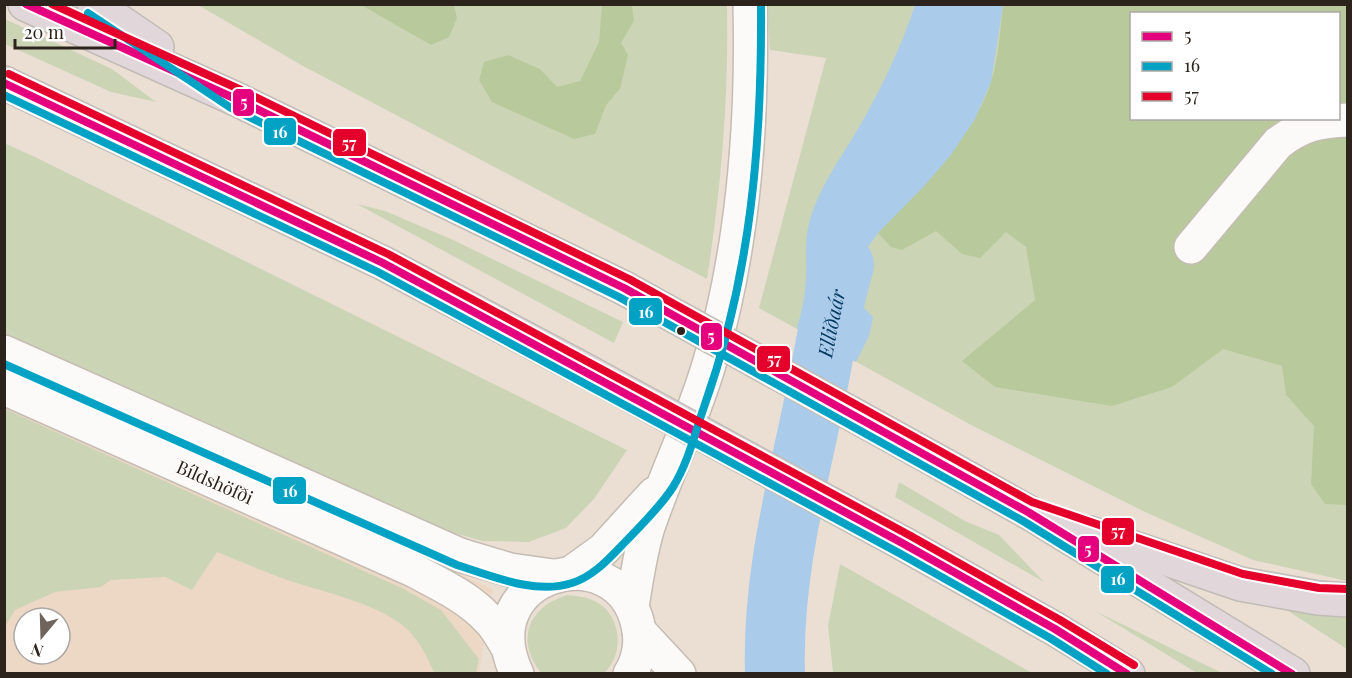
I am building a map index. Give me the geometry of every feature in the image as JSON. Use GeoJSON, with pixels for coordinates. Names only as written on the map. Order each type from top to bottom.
{"type":"FeatureCollection","features":[{"type":"Feature","properties":{"kind":"highway"},"geometry":{"type":"LineString","coordinates":[[25,4],[236,99],[624,288],[1028,512],[1293,674]]}},
{"type":"Feature","properties":{"kind":"highway"},"geometry":{"type":"LineString","coordinates":[[94,4],[236,99]]}},
{"type":"Feature","properties":{"kind":"highway"},"geometry":{"type":"LineString","coordinates":[[6,84],[372,258],[590,373],[904,544],[1055,629],[1128,674]]}},
{"type":"Feature","properties":{"kind":"highway"},"geometry":{"type":"LineString","coordinates":[[1028,512],[1240,584],[1318,598],[1347,600]]}},
{"type":"Feature","properties":{"kind":"street"},"geometry":{"type":"LineString","coordinates":[[630,674],[639,652],[636,619],[647,530],[710,362],[730,285],[738,240],[747,158],[750,4]]}},
{"type":"Feature","properties":{"kind":"street"},"geometry":{"type":"LineString","coordinates":[[1191,247],[1278,143],[1294,131],[1311,123],[1347,120]]}},
{"type":"Feature","properties":{"kind":"street","name":"Bíldshöfði"},"geometry":{"type":"LineString","coordinates":[[4,352],[460,555],[510,570],[589,574],[606,581],[621,592],[636,619],[679,674]]}},
{"type":"Feature","properties":{"kind":"street","name":"Bíldshöfði"},"geometry":{"type":"LineString","coordinates":[[4,388],[413,570],[462,596],[490,620],[510,663]]}},
{"type":"Feature","properties":{"kind":"street"},"geometry":{"type":"LineString","coordinates":[[562,574],[603,550],[665,481]]}},
{"type":"Feature","properties":{"kind":"street","name":"Bíldshöfði"},"geometry":{"type":"LineString","coordinates":[[510,663],[507,628],[513,610],[523,595],[536,584],[562,574]]}},
{"type":"Feature","properties":{"kind":"shaded area"},"geometry":{"type":"Polygon","coordinates":[[[4,371],[493,589],[479,673],[5,673],[4,371]]]}},
{"type":"Feature","properties":{"kind":"green space"},"geometry":{"type":"Polygon","coordinates":[[[605,4],[632,5],[634,21],[621,43],[628,55],[620,89],[606,105],[595,134],[574,139],[492,102],[479,80],[484,62],[508,55],[540,69],[557,87],[580,81],[599,42],[602,6],[605,4]]]}},
{"type":"Feature","properties":{"kind":"green space"},"geometry":{"type":"Polygon","coordinates":[[[198,5],[727,5],[727,74],[723,142],[707,279],[303,66],[198,5]]]}},
{"type":"Feature","properties":{"kind":"green space"},"geometry":{"type":"Polygon","coordinates":[[[361,5],[454,5],[457,18],[449,37],[431,45],[361,5]]]}},
{"type":"Feature","properties":{"kind":"green space"},"geometry":{"type":"Polygon","coordinates":[[[767,5],[1347,5],[1347,581],[1253,560],[1145,512],[971,425],[759,308],[826,58],[770,50],[767,5]]]}},
{"type":"Feature","properties":{"kind":"green space"},"geometry":{"type":"Polygon","coordinates":[[[1003,5],[1347,5],[1347,505],[1325,504],[1311,484],[1314,426],[1286,395],[1282,366],[1223,349],[1172,387],[1112,406],[995,387],[962,361],[1035,300],[1026,247],[1006,232],[980,258],[962,254],[936,231],[902,250],[891,247],[878,233],[943,163],[972,123],[991,82],[998,54],[1003,5]]]}},
{"type":"Feature","properties":{"kind":"green space"},"geometry":{"type":"Polygon","coordinates":[[[5,19],[112,69],[156,102],[111,92],[5,44],[5,19]]]}},
{"type":"Feature","properties":{"kind":"green space"},"geometry":{"type":"Polygon","coordinates":[[[4,143],[627,450],[594,499],[566,528],[529,542],[483,541],[450,532],[265,457],[5,336],[4,143]]]}},
{"type":"Feature","properties":{"kind":"green space"},"geometry":{"type":"Polygon","coordinates":[[[357,204],[385,211],[451,239],[623,322],[614,343],[357,204]]]}},
{"type":"Feature","properties":{"kind":"green space"},"geometry":{"type":"Polygon","coordinates":[[[5,409],[404,589],[441,610],[479,659],[476,673],[434,673],[423,650],[408,630],[384,613],[352,600],[281,578],[217,552],[192,590],[165,577],[111,580],[101,587],[55,592],[24,606],[12,606],[12,615],[5,627],[5,409]]]}},
{"type":"Feature","properties":{"kind":"green space"},"geometry":{"type":"Polygon","coordinates":[[[899,482],[965,521],[999,535],[1044,582],[895,497],[899,482]]]}},
{"type":"Feature","properties":{"kind":"green space"},"geometry":{"type":"Polygon","coordinates":[[[840,564],[1032,673],[833,673],[828,626],[840,564]]]}},
{"type":"Feature","properties":{"kind":"green space"},"geometry":{"type":"Polygon","coordinates":[[[567,595],[595,601],[611,615],[618,635],[618,646],[611,665],[604,673],[541,673],[533,661],[528,637],[535,616],[554,600],[567,595]]]}},
{"type":"Feature","properties":{"kind":"green space"},"geometry":{"type":"Polygon","coordinates":[[[1279,605],[1347,612],[1347,649],[1279,605]]]}},
{"type":"Feature","properties":{"kind":"green space"},"geometry":{"type":"Polygon","coordinates":[[[1095,611],[1222,673],[1197,673],[1095,611]]]}},
{"type":"Feature","properties":{"kind":"water"},"geometry":{"type":"Polygon","coordinates":[[[915,5],[1003,5],[991,82],[975,119],[950,156],[878,233],[860,258],[860,304],[873,317],[869,336],[856,362],[797,328],[805,292],[807,231],[813,210],[832,171],[877,94],[898,50],[915,5]]]}},
{"type":"Feature","properties":{"kind":"waterway","name":"Elliðaár"},"geometry":{"type":"LineString","coordinates":[[775,674],[777,605],[786,537],[831,317],[844,265]]}},
{"type":"Feature","properties":{"kind":"transit line","name":"5"},"geometry":{"type":"LineString","coordinates":[[26,4],[236,99],[624,288],[1028,512],[1292,674]]}},
{"type":"Feature","properties":{"kind":"transit line","name":"57"},"geometry":{"type":"LineString","coordinates":[[52,4],[241,90],[629,279],[1032,502],[1243,574],[1319,588],[1348,589]]}},
{"type":"Feature","properties":{"kind":"transit line","name":"16"},"geometry":{"type":"LineString","coordinates":[[4,364],[457,565],[514,583],[543,587],[558,586],[580,580],[609,558],[652,514],[673,487],[691,448],[720,358],[743,258],[756,158],[761,4]]}},
{"type":"Feature","properties":{"kind":"transit line","name":"16"},"geometry":{"type":"LineString","coordinates":[[88,13],[231,108],[619,297],[1023,521],[1272,674]]}},
{"type":"Feature","properties":{"kind":"transit line","name":"57"},"geometry":{"type":"LineString","coordinates":[[9,74],[388,254],[909,535],[1060,620],[1134,665]]}},
{"type":"Feature","properties":{"kind":"transit line","name":"5"},"geometry":{"type":"LineString","coordinates":[[4,83],[383,263],[904,544],[1055,629],[1127,674]]}},
{"type":"Feature","properties":{"kind":"transit line","name":"16"},"geometry":{"type":"LineString","coordinates":[[4,95],[378,272],[899,553],[1050,638],[1107,674]]}}]}
